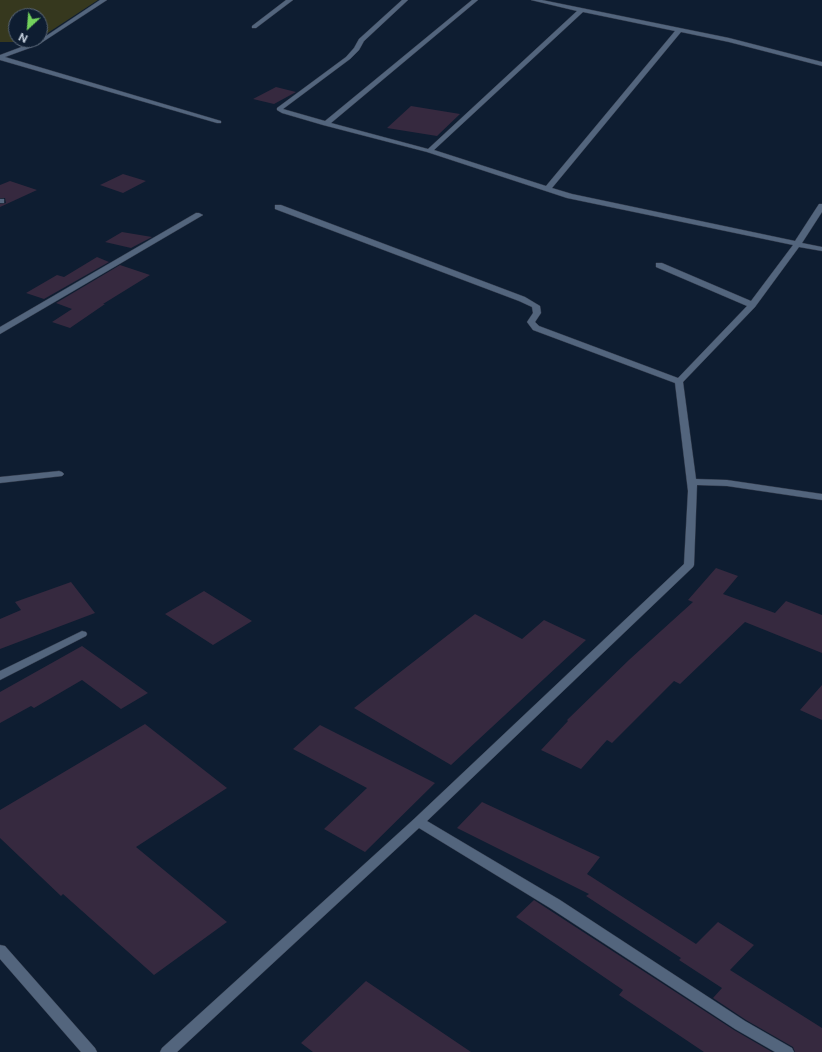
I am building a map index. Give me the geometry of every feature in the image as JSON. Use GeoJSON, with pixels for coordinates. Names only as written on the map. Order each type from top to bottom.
{"type":"FeatureCollection","features":[{"type":"Feature","properties":{"kind":"street"},"geometry":{"type":"LineString","coordinates":[[0,58],[36,44],[104,0]]}},
{"type":"Feature","properties":{"kind":"street"},"geometry":{"type":"LineString","coordinates":[[254,27],[290,0]]}},
{"type":"Feature","properties":{"kind":"street"},"geometry":{"type":"LineString","coordinates":[[405,0],[360,40],[357,49],[348,58],[279,109],[284,112],[325,124],[429,151],[570,196],[822,249]]}},
{"type":"Feature","properties":{"kind":"street"},"geometry":{"type":"LineString","coordinates":[[325,124],[475,0]]}},
{"type":"Feature","properties":{"kind":"street"},"geometry":{"type":"LineString","coordinates":[[534,0],[550,2],[581,10],[729,40],[822,64]]}},
{"type":"Feature","properties":{"kind":"street"},"geometry":{"type":"LineString","coordinates":[[429,151],[581,10]]}},
{"type":"Feature","properties":{"kind":"street"},"geometry":{"type":"LineString","coordinates":[[548,189],[679,30]]}},
{"type":"Feature","properties":{"kind":"street"},"geometry":{"type":"LineString","coordinates":[[0,58],[220,122]]}},
{"type":"Feature","properties":{"kind":"street"},"geometry":{"type":"LineString","coordinates":[[679,382],[752,305],[798,243],[822,206]]}},
{"type":"Feature","properties":{"kind":"street"},"geometry":{"type":"LineString","coordinates":[[278,207],[522,299],[536,306],[538,313],[531,322],[536,328],[679,382]]}},
{"type":"Feature","properties":{"kind":"street"},"geometry":{"type":"LineString","coordinates":[[0,331],[199,215]]}},
{"type":"Feature","properties":{"kind":"street"},"geometry":{"type":"LineString","coordinates":[[659,265],[752,305]]}},
{"type":"Feature","properties":{"kind":"street"},"geometry":{"type":"LineString","coordinates":[[167,1052],[418,822],[688,565],[693,491],[679,382]]}},
{"type":"Feature","properties":{"kind":"street"},"geometry":{"type":"LineString","coordinates":[[0,480],[59,474]]}},
{"type":"Feature","properties":{"kind":"street"},"geometry":{"type":"LineString","coordinates":[[692,482],[727,483],[822,497]]}},
{"type":"Feature","properties":{"kind":"street"},"geometry":{"type":"LineString","coordinates":[[0,676],[82,634]]}},
{"type":"Feature","properties":{"kind":"street"},"geometry":{"type":"LineString","coordinates":[[418,822],[555,904],[740,1025],[787,1052]]}},
{"type":"Feature","properties":{"kind":"street"},"geometry":{"type":"LineString","coordinates":[[0,950],[90,1052]]}},
{"type":"Feature","properties":{"kind":"green space"},"geometry":{"type":"Polygon","coordinates":[[[0,0],[98,0],[48,33],[48,8],[8,8],[8,42],[0,42],[0,0]]]}},
{"type":"Feature","properties":{"kind":"building"},"geometry":{"type":"Polygon","coordinates":[[[276,87],[296,92],[274,104],[253,99],[276,87]]]}},
{"type":"Feature","properties":{"kind":"building"},"geometry":{"type":"Polygon","coordinates":[[[411,106],[460,114],[437,136],[387,128],[411,106]]]}},
{"type":"Feature","properties":{"kind":"building"},"geometry":{"type":"Polygon","coordinates":[[[123,174],[146,181],[123,193],[100,185],[123,174]]]}},
{"type":"Feature","properties":{"kind":"building"},"geometry":{"type":"Polygon","coordinates":[[[10,181],[37,190],[0,207],[0,204],[6,203],[5,198],[0,198],[0,185],[10,181]]]}},
{"type":"Feature","properties":{"kind":"building"},"geometry":{"type":"Polygon","coordinates":[[[122,232],[152,237],[131,248],[105,242],[122,232]]]}},
{"type":"Feature","properties":{"kind":"building"},"geometry":{"type":"Polygon","coordinates":[[[97,257],[109,262],[44,299],[26,293],[57,275],[64,277],[97,257]]]}},
{"type":"Feature","properties":{"kind":"building"},"geometry":{"type":"Polygon","coordinates":[[[120,265],[150,275],[103,304],[105,304],[70,328],[52,322],[72,309],[56,303],[120,265]]]}},
{"type":"Feature","properties":{"kind":"building"},"geometry":{"type":"Polygon","coordinates":[[[716,568],[738,576],[723,594],[775,613],[786,601],[822,615],[822,653],[745,622],[680,684],[674,681],[612,743],[607,740],[581,769],[541,750],[568,721],[567,720],[630,659],[693,602],[688,600],[716,568]]]}},
{"type":"Feature","properties":{"kind":"building"},"geometry":{"type":"Polygon","coordinates":[[[71,582],[95,613],[0,649],[0,619],[21,610],[15,602],[71,582]]]}},
{"type":"Feature","properties":{"kind":"building"},"geometry":{"type":"Polygon","coordinates":[[[204,591],[252,621],[213,645],[165,614],[204,591]]]}},
{"type":"Feature","properties":{"kind":"building"},"geometry":{"type":"Polygon","coordinates":[[[475,614],[522,639],[544,620],[586,640],[451,765],[354,708],[475,614]]]}},
{"type":"Feature","properties":{"kind":"building"},"geometry":{"type":"Polygon","coordinates":[[[82,646],[148,693],[121,709],[82,680],[34,708],[31,706],[0,723],[0,692],[82,646]]]}},
{"type":"Feature","properties":{"kind":"building"},"geometry":{"type":"Polygon","coordinates":[[[822,685],[822,720],[800,710],[822,685]]]}},
{"type":"Feature","properties":{"kind":"building"},"geometry":{"type":"Polygon","coordinates":[[[145,724],[227,788],[136,847],[227,922],[154,975],[63,894],[61,896],[0,838],[0,810],[145,724]]]}},
{"type":"Feature","properties":{"kind":"building"},"geometry":{"type":"Polygon","coordinates":[[[320,725],[435,783],[365,852],[324,829],[367,788],[293,749],[320,725]]]}},
{"type":"Feature","properties":{"kind":"building"},"geometry":{"type":"Polygon","coordinates":[[[482,802],[600,857],[587,874],[696,944],[718,922],[754,945],[730,970],[822,1028],[822,1052],[795,1052],[793,1047],[746,1020],[713,998],[722,988],[679,960],[681,958],[586,896],[589,894],[457,828],[482,802]]]}},
{"type":"Feature","properties":{"kind":"building"},"geometry":{"type":"Polygon","coordinates":[[[534,900],[734,1030],[772,1052],[704,1052],[619,995],[623,990],[516,917],[534,900]]]}},
{"type":"Feature","properties":{"kind":"building"},"geometry":{"type":"Polygon","coordinates":[[[366,981],[471,1052],[313,1052],[301,1043],[366,981]]]}}]}
